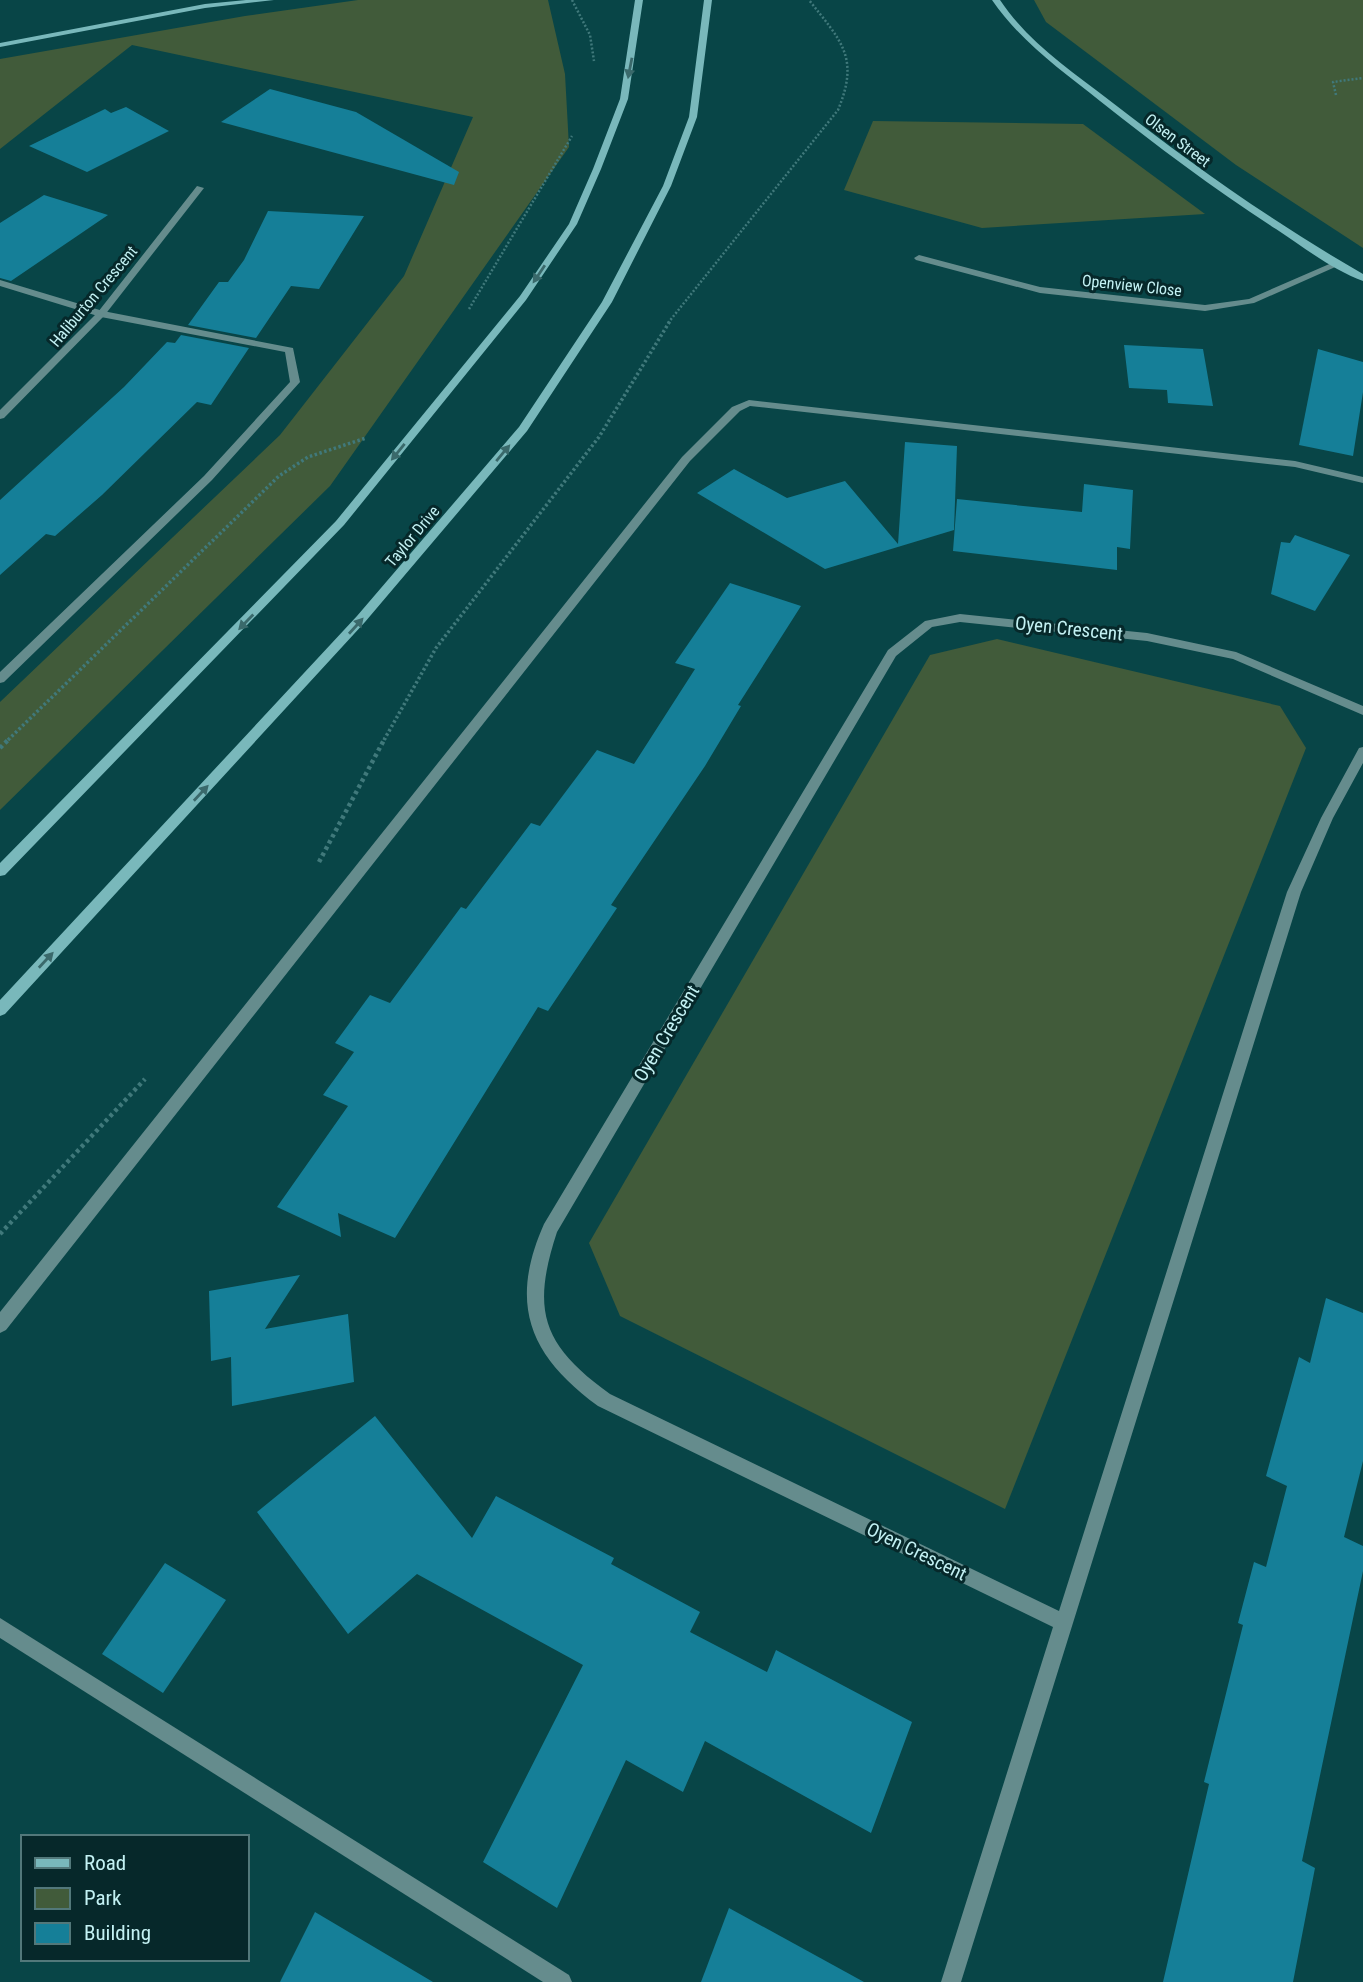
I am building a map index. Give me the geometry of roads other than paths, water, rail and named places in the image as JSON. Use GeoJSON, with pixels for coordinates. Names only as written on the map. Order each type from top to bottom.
{"type":"FeatureCollection","features":[{"type":"Feature","properties":{"kind":"main road"},"geometry":{"type":"LineString","coordinates":[[205,6],[225,0]]}},
{"type":"Feature","properties":{"kind":"main road"},"geometry":{"type":"LineString","coordinates":[[0,45],[205,6],[270,0]]}},
{"type":"Feature","properties":{"kind":"main road"},"geometry":{"type":"LineString","coordinates":[[0,871],[340,523],[523,298],[572,224],[597,169],[624,99],[639,0]]}},
{"type":"Feature","properties":{"kind":"main road","name":"Taylor Drive"},"geometry":{"type":"LineString","coordinates":[[0,1010],[362,620],[523,429],[607,302],[667,186],[693,117],[708,0]]}},
{"type":"Feature","properties":{"kind":"main road","name":"Olsen Street"},"geometry":{"type":"LineString","coordinates":[[996,0],[1023,35],[1151,138],[1231,197],[1363,278]]}},
{"type":"Feature","properties":{"kind":"street","name":"Haliburton Crescent"},"geometry":{"type":"LineString","coordinates":[[0,416],[101,314],[200,188]]}},
{"type":"Feature","properties":{"kind":"street","name":"Openview Close"},"geometry":{"type":"LineString","coordinates":[[919,258],[1040,290],[1205,308],[1251,301],[1337,264]]}},
{"type":"Feature","properties":{"kind":"street"},"geometry":{"type":"LineString","coordinates":[[0,283],[101,314],[290,350],[295,382],[208,478],[0,679]]}},
{"type":"Feature","properties":{"kind":"street"},"geometry":{"type":"LineString","coordinates":[[0,1325],[682,464],[736,409],[749,403],[1295,464],[1363,480]]}},
{"type":"Feature","properties":{"kind":"street","name":"Oyen Crescent"},"geometry":{"type":"LineString","coordinates":[[1062,1622],[604,1400],[574,1380],[552,1354],[536,1323],[535,1279],[540,1254],[550,1229],[892,653],[912,635],[929,624],[943,620],[984,618],[1176,641],[1236,656],[1363,712]]}},
{"type":"Feature","properties":{"kind":"street"},"geometry":{"type":"LineString","coordinates":[[951,1982],[1062,1622],[1294,892],[1317,838],[1363,751]]}},
{"type":"Feature","properties":{"kind":"street"},"geometry":{"type":"LineString","coordinates":[[0,1627],[562,1982]]}}]}
